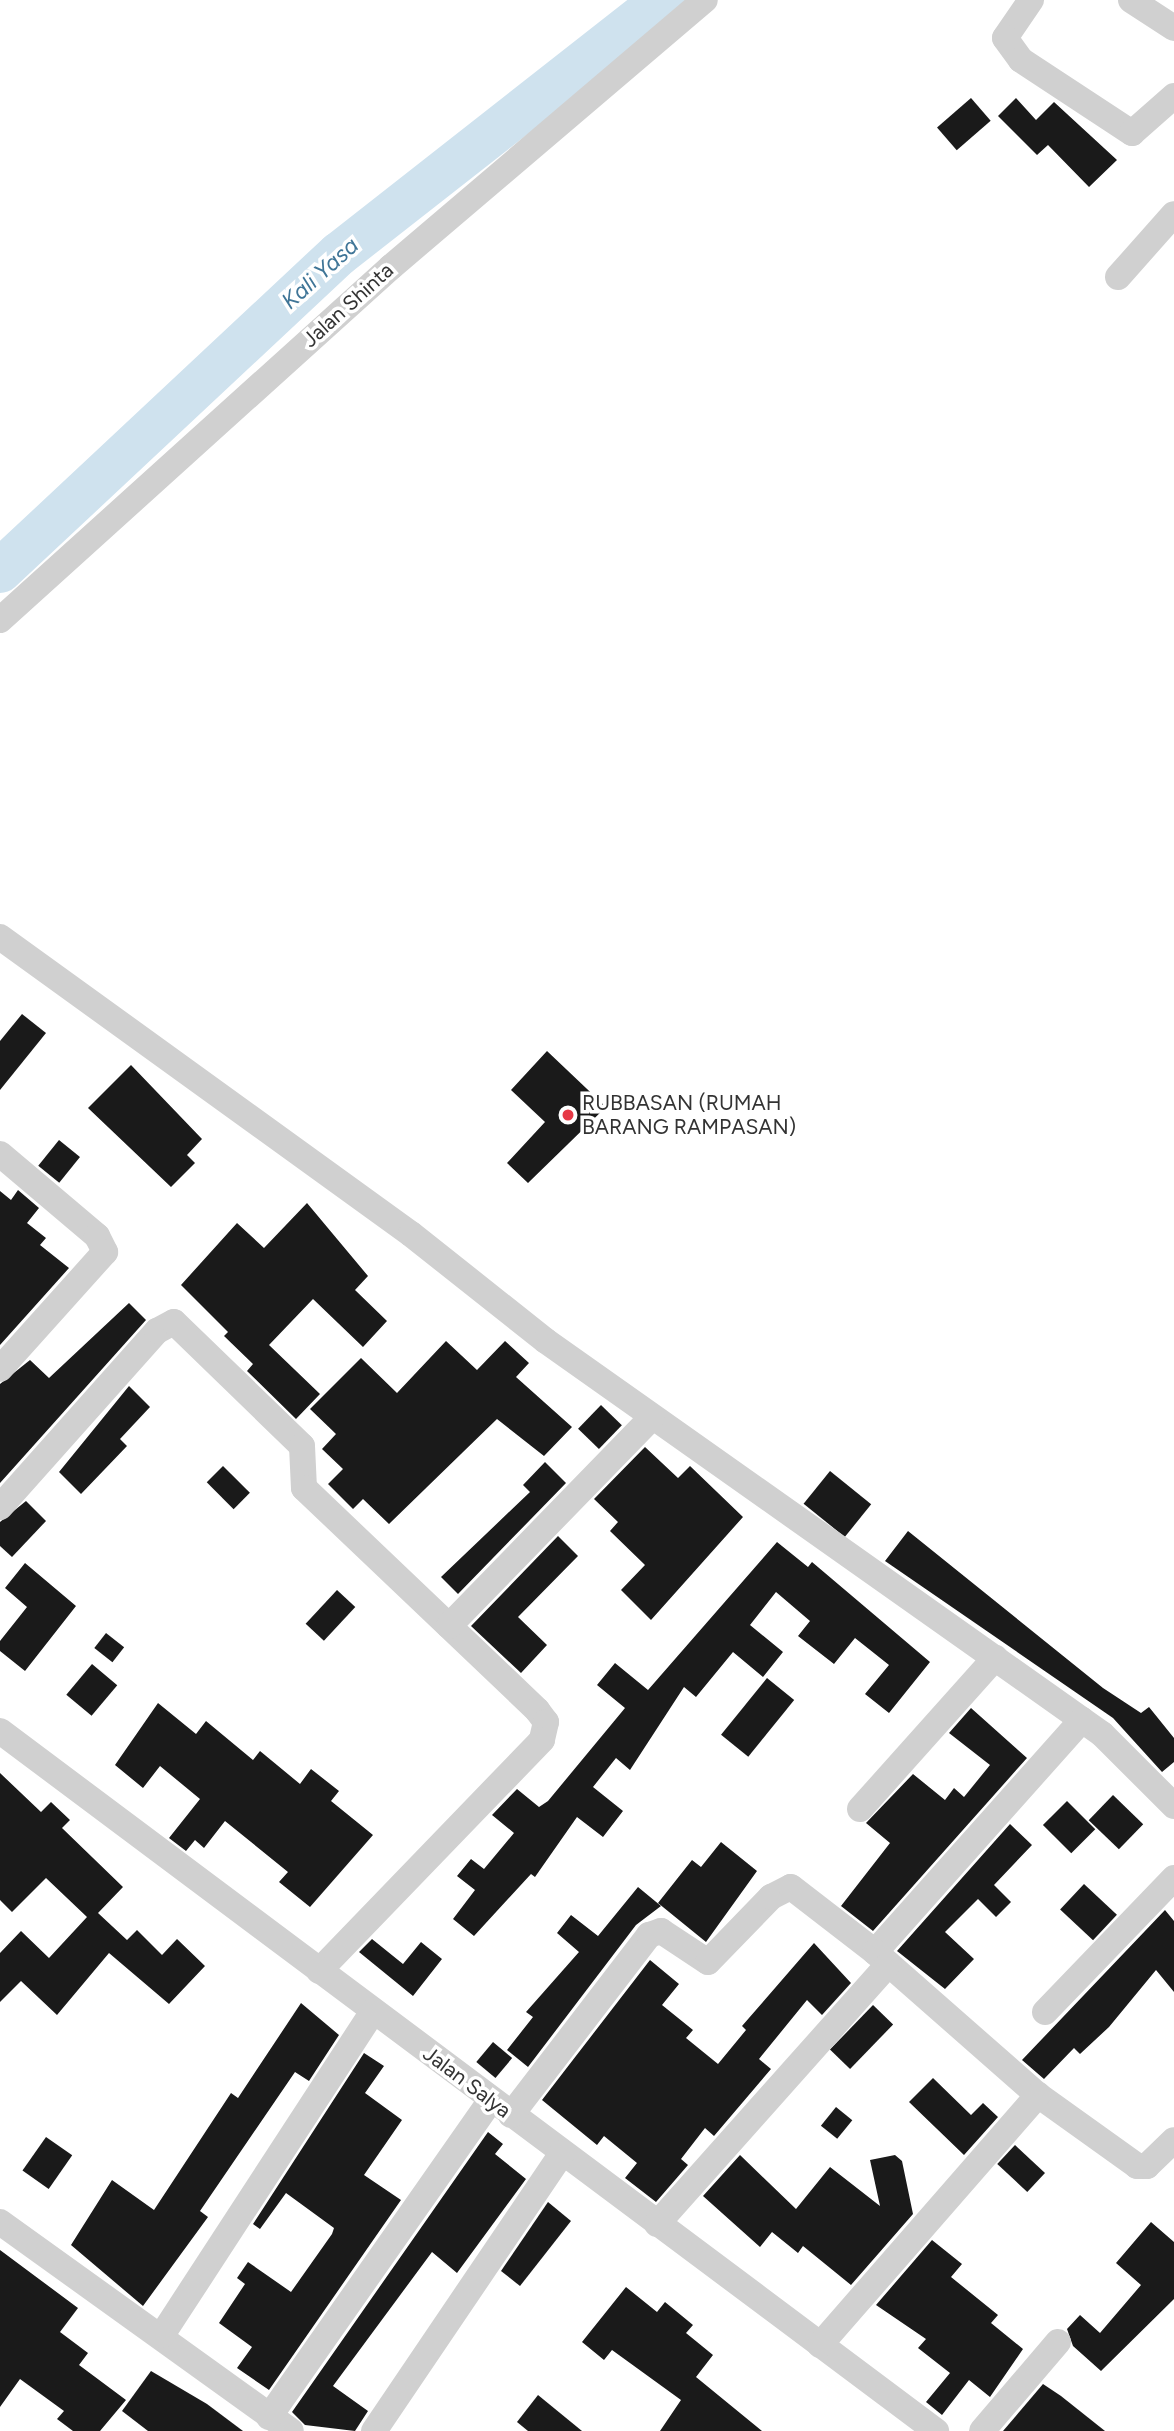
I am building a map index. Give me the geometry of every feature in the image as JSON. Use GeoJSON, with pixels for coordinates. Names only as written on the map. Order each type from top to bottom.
{"type":"FeatureCollection","features":[{"type":"Feature","properties":{"kind":"street"},"geometry":{"type":"LineString","coordinates":[[1031,0],[1005,38],[1021,60],[1132,133],[1174,96]]}},
{"type":"Feature","properties":{"kind":"street"},"geometry":{"type":"LineString","coordinates":[[1131,0],[1174,28]]}},
{"type":"Feature","properties":{"kind":"street","name":"Jalan Shinta"},"geometry":{"type":"LineString","coordinates":[[0,620],[391,267],[690,4]]}},
{"type":"Feature","properties":{"kind":"street"},"geometry":{"type":"LineString","coordinates":[[1118,277],[1174,214]]}},
{"type":"Feature","properties":{"kind":"street"},"geometry":{"type":"LineString","coordinates":[[0,937],[652,1417],[1082,1720],[1174,1806]]}},
{"type":"Feature","properties":{"kind":"street"},"geometry":{"type":"LineString","coordinates":[[0,1154],[97,1236],[105,1252],[0,1369]]}},
{"type":"Feature","properties":{"kind":"street"},"geometry":{"type":"LineString","coordinates":[[0,1507],[158,1331],[174,1322],[302,1446],[304,1488],[537,1710],[546,1731],[319,1971]]}},
{"type":"Feature","properties":{"kind":"street"},"geometry":{"type":"LineString","coordinates":[[449,1626],[652,1417]]}},
{"type":"Feature","properties":{"kind":"street"},"geometry":{"type":"LineString","coordinates":[[860,1810],[995,1658]]}},
{"type":"Feature","properties":{"kind":"street"},"geometry":{"type":"LineString","coordinates":[[657,2224],[1082,1720]]}},
{"type":"Feature","properties":{"kind":"street","name":"Jalan Salya"},"geometry":{"type":"LineString","coordinates":[[0,1731],[936,2431]]}},
{"type":"Feature","properties":{"kind":"street"},"geometry":{"type":"LineString","coordinates":[[1045,2012],[1174,1878]]}},
{"type":"Feature","properties":{"kind":"street"},"geometry":{"type":"LineString","coordinates":[[0,2222],[162,2335],[280,2424],[501,2108],[654,1931],[708,1962],[771,1897],[791,1887],[882,1958],[1038,2095],[1140,2168],[1174,2140]]}},
{"type":"Feature","properties":{"kind":"street"},"geometry":{"type":"LineString","coordinates":[[162,2335],[373,2011]]}},
{"type":"Feature","properties":{"kind":"street"},"geometry":{"type":"LineString","coordinates":[[820,2345],[1038,2095]]}},
{"type":"Feature","properties":{"kind":"street"},"geometry":{"type":"LineString","coordinates":[[374,2431],[562,2153]]}},
{"type":"Feature","properties":{"kind":"street"},"geometry":{"type":"LineString","coordinates":[[982,2431],[1058,2342]]}},
{"type":"Feature","properties":{"kind":"building"},"geometry":{"type":"Polygon","coordinates":[[[971,98],[991,121],[957,150],[937,128],[971,98]]]}},
{"type":"Feature","properties":{"kind":"building"},"geometry":{"type":"Polygon","coordinates":[[[1016,98],[1036,120],[1054,102],[1117,160],[1089,187],[1048,145],[1037,155],[998,116],[1016,98]]]}},
{"type":"Feature","properties":{"kind":"building"},"geometry":{"type":"Polygon","coordinates":[[[22,1014],[46,1033],[0,1090],[0,1041],[22,1014]]]}},
{"type":"Feature","properties":{"kind":"building","name":"RUBBASAN (RUMAH BARANG RAMPASAN)"},"geometry":{"type":"Polygon","coordinates":[[[547,1051],[606,1107],[528,1183],[507,1163],[545,1122],[511,1090],[547,1051]]]}},
{"type":"Feature","properties":{"kind":"building"},"geometry":{"type":"Polygon","coordinates":[[[131,1065],[202,1139],[187,1155],[195,1163],[171,1187],[88,1108],[131,1065]]]}},
{"type":"Feature","properties":{"kind":"building"},"geometry":{"type":"Polygon","coordinates":[[[59,1140],[80,1157],[59,1183],[38,1166],[59,1140]]]}},
{"type":"Feature","properties":{"kind":"building"},"geometry":{"type":"Polygon","coordinates":[[[18,1190],[39,1208],[27,1223],[46,1238],[40,1245],[69,1268],[0,1345],[0,1191],[11,1200],[18,1190]]]}},
{"type":"Feature","properties":{"kind":"building"},"geometry":{"type":"Polygon","coordinates":[[[307,1203],[368,1276],[355,1290],[387,1321],[363,1347],[313,1299],[269,1345],[320,1394],[296,1419],[247,1371],[253,1364],[224,1336],[228,1332],[181,1285],[237,1223],[264,1248],[307,1203]]]}},
{"type":"Feature","properties":{"kind":"building"},"geometry":{"type":"Polygon","coordinates":[[[129,1303],[146,1320],[0,1483],[0,1384],[30,1360],[49,1378],[129,1303]]]}},
{"type":"Feature","properties":{"kind":"building"},"geometry":{"type":"Polygon","coordinates":[[[446,1341],[477,1370],[505,1341],[529,1363],[516,1377],[572,1427],[544,1456],[497,1419],[389,1524],[363,1499],[353,1509],[328,1484],[343,1469],[322,1449],[336,1434],[310,1409],[361,1358],[397,1393],[446,1341]]]}},
{"type":"Feature","properties":{"kind":"building"},"geometry":{"type":"Polygon","coordinates":[[[129,1386],[150,1407],[120,1439],[127,1446],[81,1494],[59,1472],[129,1386]]]}},
{"type":"Feature","properties":{"kind":"building"},"geometry":{"type":"Polygon","coordinates":[[[601,1405],[622,1425],[599,1449],[578,1429],[601,1405]]]}},
{"type":"Feature","properties":{"kind":"building"},"geometry":{"type":"Polygon","coordinates":[[[645,1447],[678,1478],[690,1466],[743,1517],[651,1620],[621,1590],[645,1565],[610,1531],[618,1522],[594,1499],[645,1447]]]}},
{"type":"Feature","properties":{"kind":"building"},"geometry":{"type":"Polygon","coordinates":[[[545,1462],[566,1483],[458,1594],[441,1577],[530,1492],[523,1485],[545,1462]]]}},
{"type":"Feature","properties":{"kind":"building"},"geometry":{"type":"Polygon","coordinates":[[[223,1466],[250,1493],[234,1509],[207,1482],[223,1466]]]}},
{"type":"Feature","properties":{"kind":"building"},"geometry":{"type":"Polygon","coordinates":[[[830,1471],[871,1504],[845,1537],[804,1504],[830,1471]]]}},
{"type":"Feature","properties":{"kind":"building"},"geometry":{"type":"Polygon","coordinates":[[[26,1501],[46,1521],[12,1557],[0,1546],[0,1522],[26,1501]]]}},
{"type":"Feature","properties":{"kind":"building"},"geometry":{"type":"Polygon","coordinates":[[[908,1531],[1103,1688],[1141,1713],[1149,1707],[1174,1738],[1174,1762],[1162,1772],[1113,1718],[885,1561],[908,1531]]]}},
{"type":"Feature","properties":{"kind":"building"},"geometry":{"type":"Polygon","coordinates":[[[558,1536],[578,1556],[518,1617],[547,1645],[521,1673],[471,1626],[558,1536]]]}},
{"type":"Feature","properties":{"kind":"building"},"geometry":{"type":"Polygon","coordinates":[[[777,1542],[808,1567],[812,1562],[930,1662],[889,1713],[865,1694],[889,1665],[855,1638],[834,1664],[798,1636],[810,1621],[776,1592],[750,1625],[783,1652],[763,1677],[733,1652],[696,1697],[684,1687],[630,1770],[616,1758],[593,1787],[623,1811],[603,1837],[577,1817],[535,1877],[531,1874],[474,1936],[453,1919],[475,1890],[457,1876],[471,1859],[484,1869],[514,1833],[492,1815],[517,1789],[539,1807],[548,1801],[625,1708],[597,1685],[615,1663],[648,1690],[777,1542]]]}},
{"type":"Feature","properties":{"kind":"building"},"geometry":{"type":"Polygon","coordinates":[[[25,1563],[76,1606],[25,1671],[0,1651],[0,1641],[27,1607],[5,1588],[25,1563]]]}},
{"type":"Feature","properties":{"kind":"building"},"geometry":{"type":"Polygon","coordinates":[[[337,1590],[355,1607],[324,1641],[306,1624],[337,1590]]]}},
{"type":"Feature","properties":{"kind":"building"},"geometry":{"type":"Polygon","coordinates":[[[106,1633],[124,1647],[112,1662],[94,1648],[106,1633]]]}},
{"type":"Feature","properties":{"kind":"building"},"geometry":{"type":"Polygon","coordinates":[[[92,1664],[117,1685],[92,1716],[66,1695],[92,1664]]]}},
{"type":"Feature","properties":{"kind":"building"},"geometry":{"type":"Polygon","coordinates":[[[767,1678],[794,1700],[748,1757],[721,1735],[767,1678]]]}},
{"type":"Feature","properties":{"kind":"building"},"geometry":{"type":"Polygon","coordinates":[[[158,1703],[196,1734],[206,1721],[253,1760],[260,1751],[300,1784],[311,1769],[339,1791],[331,1801],[373,1835],[310,1907],[279,1882],[288,1872],[225,1821],[204,1848],[195,1840],[186,1851],[169,1838],[200,1799],[160,1766],[143,1788],[115,1765],[158,1703]]]}},
{"type":"Feature","properties":{"kind":"building"},"geometry":{"type":"Polygon","coordinates":[[[971,1708],[1027,1758],[873,1931],[841,1906],[890,1843],[866,1823],[913,1774],[945,1800],[954,1788],[964,1797],[990,1765],[949,1733],[971,1708]]]}},
{"type":"Feature","properties":{"kind":"building"},"geometry":{"type":"Polygon","coordinates":[[[0,1773],[41,1812],[51,1802],[70,1820],[62,1828],[123,1887],[98,1913],[127,1940],[137,1930],[162,1955],[177,1939],[205,1966],[169,2004],[109,1953],[57,2015],[21,1981],[0,2002],[0,1953],[21,1931],[49,1958],[87,1917],[46,1878],[12,1912],[0,1900],[0,1773]]]}},
{"type":"Feature","properties":{"kind":"building"},"geometry":{"type":"Polygon","coordinates":[[[1113,1795],[1143,1824],[1119,1849],[1089,1820],[1113,1795]]]}},
{"type":"Feature","properties":{"kind":"building"},"geometry":{"type":"Polygon","coordinates":[[[1067,1801],[1095,1829],[1071,1853],[1043,1825],[1067,1801]]]}},
{"type":"Feature","properties":{"kind":"building"},"geometry":{"type":"Polygon","coordinates":[[[1010,1824],[1032,1845],[994,1885],[1011,1902],[996,1917],[978,1899],[945,1932],[974,1959],[945,1989],[897,1951],[1010,1824]]]}},
{"type":"Feature","properties":{"kind":"building"},"geometry":{"type":"Polygon","coordinates":[[[721,1842],[757,1871],[706,1942],[658,1903],[692,1860],[701,1867],[721,1842]]]}},
{"type":"Feature","properties":{"kind":"building"},"geometry":{"type":"Polygon","coordinates":[[[1084,1884],[1117,1915],[1093,1940],[1060,1910],[1084,1884]]]}},
{"type":"Feature","properties":{"kind":"building"},"geometry":{"type":"Polygon","coordinates":[[[638,1887],[661,1906],[636,1925],[528,2067],[507,2050],[533,2017],[526,2012],[579,1952],[557,1933],[571,1915],[598,1936],[638,1887]]]}},
{"type":"Feature","properties":{"kind":"building"},"geometry":{"type":"Polygon","coordinates":[[[1165,1910],[1174,1921],[1174,1992],[1156,1970],[1109,2027],[1080,2054],[1074,2048],[1044,2079],[1022,2060],[1165,1910]]]}},
{"type":"Feature","properties":{"kind":"building"},"geometry":{"type":"Polygon","coordinates":[[[372,1939],[403,1964],[421,1942],[442,1959],[413,1996],[359,1952],[372,1939]]]}},
{"type":"Feature","properties":{"kind":"building"},"geometry":{"type":"Polygon","coordinates":[[[814,1943],[851,1983],[822,2015],[807,2000],[759,2059],[771,2069],[714,2136],[705,2128],[681,2159],[688,2165],[656,2202],[625,2178],[637,2163],[604,2136],[597,2145],[542,2100],[650,1960],[679,1984],[662,2005],[693,2030],[686,2038],[718,2064],[746,2030],[742,2026],[814,1943]]]}},
{"type":"Feature","properties":{"kind":"building"},"geometry":{"type":"Polygon","coordinates":[[[301,2003],[339,2035],[309,2081],[295,2072],[200,2211],[208,2217],[143,2306],[71,2245],[112,2180],[154,2210],[231,2093],[238,2098],[301,2003]]]}},
{"type":"Feature","properties":{"kind":"building"},"geometry":{"type":"Polygon","coordinates":[[[873,2005],[893,2024],[850,2069],[830,2050],[873,2005]]]}},
{"type":"Feature","properties":{"kind":"building"},"geometry":{"type":"Polygon","coordinates":[[[493,2042],[512,2058],[495,2078],[476,2062],[493,2042]]]}},
{"type":"Feature","properties":{"kind":"building"},"geometry":{"type":"Polygon","coordinates":[[[364,2053],[384,2066],[365,2093],[402,2120],[364,2175],[401,2200],[269,2390],[237,2368],[252,2347],[219,2323],[245,2284],[237,2278],[248,2262],[291,2292],[332,2234],[334,2228],[286,2193],[260,2229],[253,2224],[364,2053]]]}},
{"type":"Feature","properties":{"kind":"building"},"geometry":{"type":"Polygon","coordinates":[[[933,2078],[971,2115],[983,2103],[998,2117],[964,2155],[909,2102],[933,2078]]]}},
{"type":"Feature","properties":{"kind":"building"},"geometry":{"type":"Polygon","coordinates":[[[836,2107],[852,2120],[837,2139],[821,2126],[836,2107]]]}},
{"type":"Feature","properties":{"kind":"building"},"geometry":{"type":"Polygon","coordinates":[[[488,2132],[503,2144],[495,2154],[526,2179],[457,2273],[432,2252],[333,2386],[368,2411],[355,2431],[305,2425],[292,2412],[488,2132]]]}},
{"type":"Feature","properties":{"kind":"building"},"geometry":{"type":"Polygon","coordinates":[[[46,2137],[72,2155],[49,2189],[22,2171],[46,2137]]]}},
{"type":"Feature","properties":{"kind":"building"},"geometry":{"type":"Polygon","coordinates":[[[1015,2145],[1045,2173],[1027,2192],[997,2164],[1015,2145]]]}},
{"type":"Feature","properties":{"kind":"building"},"geometry":{"type":"Polygon","coordinates":[[[740,2155],[796,2209],[830,2167],[880,2206],[870,2160],[895,2155],[902,2161],[913,2214],[851,2285],[803,2246],[798,2253],[772,2232],[760,2247],[703,2196],[740,2155]]]}},
{"type":"Feature","properties":{"kind":"building"},"geometry":{"type":"Polygon","coordinates":[[[548,2202],[571,2221],[520,2286],[501,2271],[548,2202]]]}},
{"type":"Feature","properties":{"kind":"building"},"geometry":{"type":"Polygon","coordinates":[[[1151,2222],[1174,2242],[1174,2299],[1101,2371],[1073,2346],[1067,2329],[1080,2315],[1100,2333],[1141,2285],[1116,2263],[1151,2222]]]}},
{"type":"Feature","properties":{"kind":"building"},"geometry":{"type":"Polygon","coordinates":[[[932,2240],[962,2264],[951,2277],[998,2315],[991,2323],[1023,2349],[990,2397],[969,2380],[942,2415],[926,2402],[950,2373],[918,2348],[926,2339],[876,2305],[932,2240]]]}},
{"type":"Feature","properties":{"kind":"building"},"geometry":{"type":"Polygon","coordinates":[[[0,2250],[78,2308],[60,2332],[88,2353],[79,2365],[126,2400],[100,2431],[73,2431],[57,2419],[64,2411],[20,2379],[0,2407],[0,2250]]]}},
{"type":"Feature","properties":{"kind":"building"},"geometry":{"type":"Polygon","coordinates":[[[626,2287],[657,2312],[665,2302],[693,2325],[686,2333],[713,2355],[696,2377],[762,2431],[660,2431],[681,2400],[612,2350],[604,2360],[582,2342],[626,2287]]]}},
{"type":"Feature","properties":{"kind":"building"},"geometry":{"type":"Polygon","coordinates":[[[151,2371],[207,2404],[243,2431],[148,2431],[122,2411],[151,2371]]]}},
{"type":"Feature","properties":{"kind":"building"},"geometry":{"type":"Polygon","coordinates":[[[1043,2384],[1061,2396],[1105,2431],[1003,2431],[1043,2384]]]}},
{"type":"Feature","properties":{"kind":"building"},"geometry":{"type":"Polygon","coordinates":[[[538,2395],[582,2431],[528,2431],[517,2422],[538,2395]]]}},
{"type":"Feature","properties":{"kind":"waterway","name":"Kali Yasa"},"geometry":{"type":"LineString","coordinates":[[0,571],[339,254],[663,0]]}},
{"type":"Feature","properties":{"kind":"place","name":"RUBBASAN (RUMAH BARANG RAMPASAN)"},"geometry":{"type":"Point","coordinates":[568,1115]}}]}
